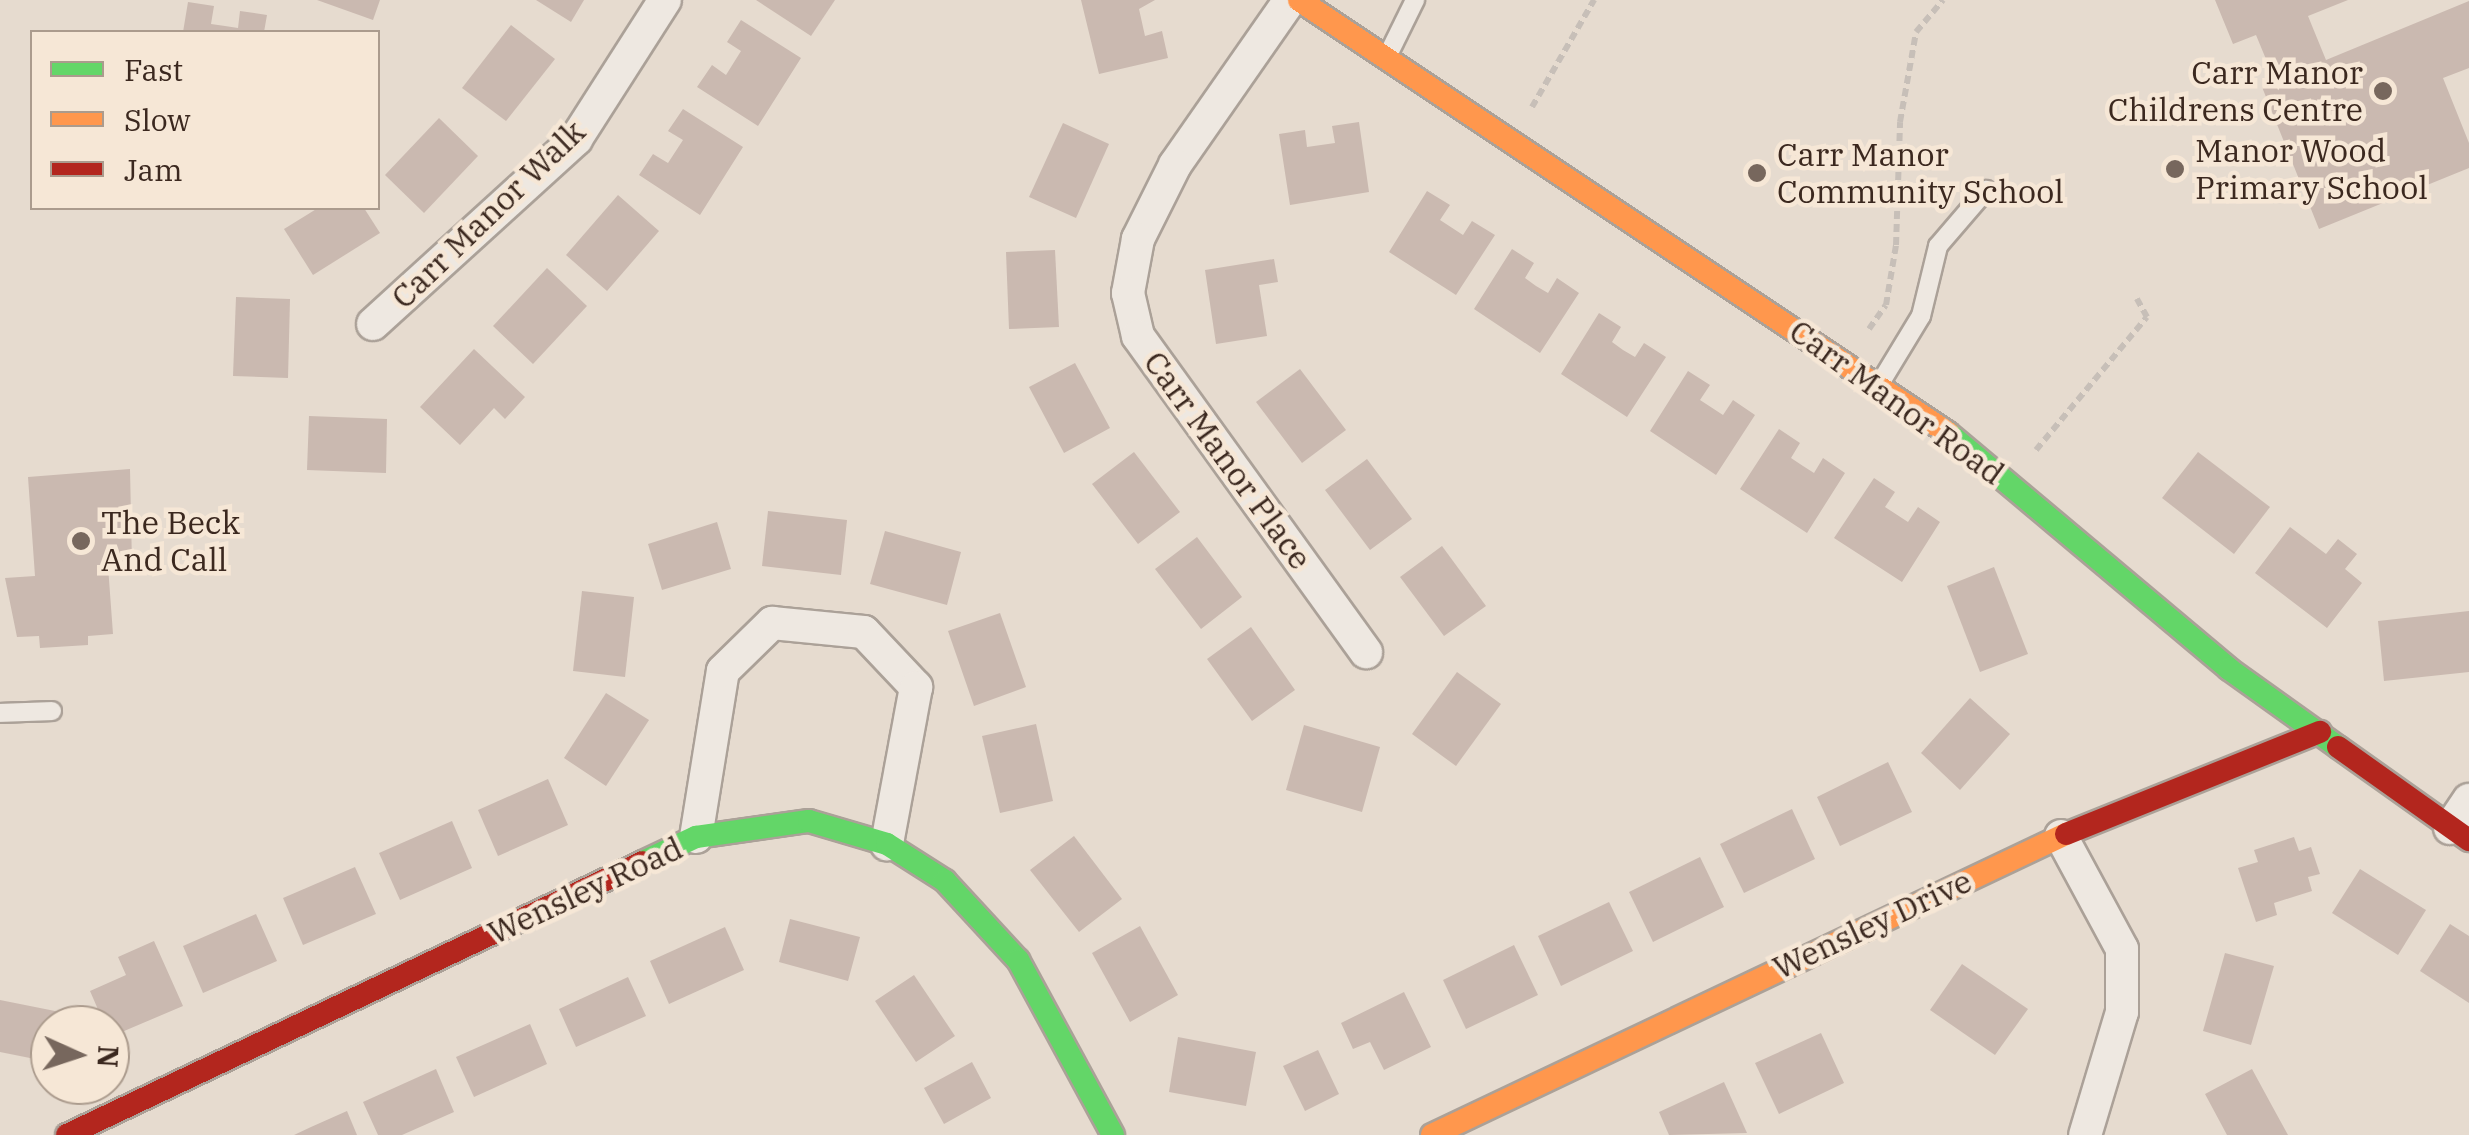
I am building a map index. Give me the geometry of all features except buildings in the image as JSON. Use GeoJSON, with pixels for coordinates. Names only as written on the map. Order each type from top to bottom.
{"type":"FeatureCollection","features":[{"type":"Feature","properties":{"kind":"street","name":"Carr Manor Walk"},"geometry":{"type":"LineString","coordinates":[[373,324],[576,139],[665,0]]}},
{"type":"Feature","properties":{"kind":"street","name":"Carr Manor Place"},"geometry":{"type":"LineString","coordinates":[[1290,0],[1174,165],[1138,239],[1128,294],[1138,336],[1366,652]]}},
{"type":"Feature","properties":{"kind":"street","name":"Carr Manor Road"},"geometry":{"type":"LineString","coordinates":[[1299,0],[1879,385],[2009,482],[2229,669],[2460,834]]}},
{"type":"Feature","properties":{"kind":"street"},"geometry":{"type":"LineString","coordinates":[[696,837],[723,671],[772,622],[864,632],[916,688],[887,844]]}},
{"type":"Feature","properties":{"kind":"street","name":"Wensley Drive"},"geometry":{"type":"LineString","coordinates":[[1432,1135],[2061,836],[2320,732]]}},
{"type":"Feature","properties":{"kind":"street"},"geometry":{"type":"LineString","coordinates":[[2460,834],[2469,800]]}},
{"type":"Feature","properties":{"kind":"street","name":"Wensley Road"},"geometry":{"type":"LineString","coordinates":[[67,1135],[696,837],[809,822],[887,844],[945,880],[1018,960],[1113,1135]]}},
{"type":"Feature","properties":{"kind":"street"},"geometry":{"type":"LineString","coordinates":[[2061,836],[2122,949],[2122,1012],[2086,1135]]}},
{"type":"Feature","properties":{"kind":"lane"},"geometry":{"type":"LineString","coordinates":[[1386,58],[1415,0]]}},
{"type":"Feature","properties":{"kind":"lane"},"geometry":{"type":"LineString","coordinates":[[1879,385],[1921,316],[1938,246],[1986,190]]}},
{"type":"Feature","properties":{"kind":"lane"},"geometry":{"type":"LineString","coordinates":[[0,713],[52,710]]}},
{"type":"Feature","properties":{"kind":"path"},"geometry":{"type":"LineString","coordinates":[[1529,112],[1594,0]]}},
{"type":"Feature","properties":{"kind":"path"},"geometry":{"type":"LineString","coordinates":[[1846,363],[1886,305],[1916,32],[1942,0]]}},
{"type":"Feature","properties":{"kind":"path"},"geometry":{"type":"LineString","coordinates":[[2009,482],[2148,317],[2137,299]]}},
{"type":"Feature","properties":{"kind":"traffic: fast"},"geometry":{"type":"LineString","coordinates":[[1948,433],[2229,669],[2338,747]]}},
{"type":"Feature","properties":{"kind":"traffic: fast"},"geometry":{"type":"LineString","coordinates":[[643,862],[696,837],[809,821],[887,844],[945,881],[1018,960],[1113,1135]]}},
{"type":"Feature","properties":{"kind":"traffic: slow"},"geometry":{"type":"LineString","coordinates":[[1299,0],[1948,433]]}},
{"type":"Feature","properties":{"kind":"traffic: slow"},"geometry":{"type":"LineString","coordinates":[[1432,1135],[2066,834]]}},
{"type":"Feature","properties":{"kind":"traffic: jam"},"geometry":{"type":"LineString","coordinates":[[2066,834],[2320,732]]}},
{"type":"Feature","properties":{"kind":"traffic: jam"},"geometry":{"type":"LineString","coordinates":[[2338,747],[2469,840]]}},
{"type":"Feature","properties":{"kind":"traffic: jam"},"geometry":{"type":"LineString","coordinates":[[67,1135],[643,862]]}},
{"type":"Feature","properties":{"kind":"place","name":"Carr Manor Childrens Centre"},"geometry":{"type":"Point","coordinates":[2383,91]}},
{"type":"Feature","properties":{"kind":"place","name":"Manor Wood Primary School"},"geometry":{"type":"Point","coordinates":[2175,169]}},
{"type":"Feature","properties":{"kind":"place","name":"Carr Manor Community School"},"geometry":{"type":"Point","coordinates":[1757,173]}},
{"type":"Feature","properties":{"kind":"place","name":"The Beck And Call"},"geometry":{"type":"Point","coordinates":[81,541]}}]}
